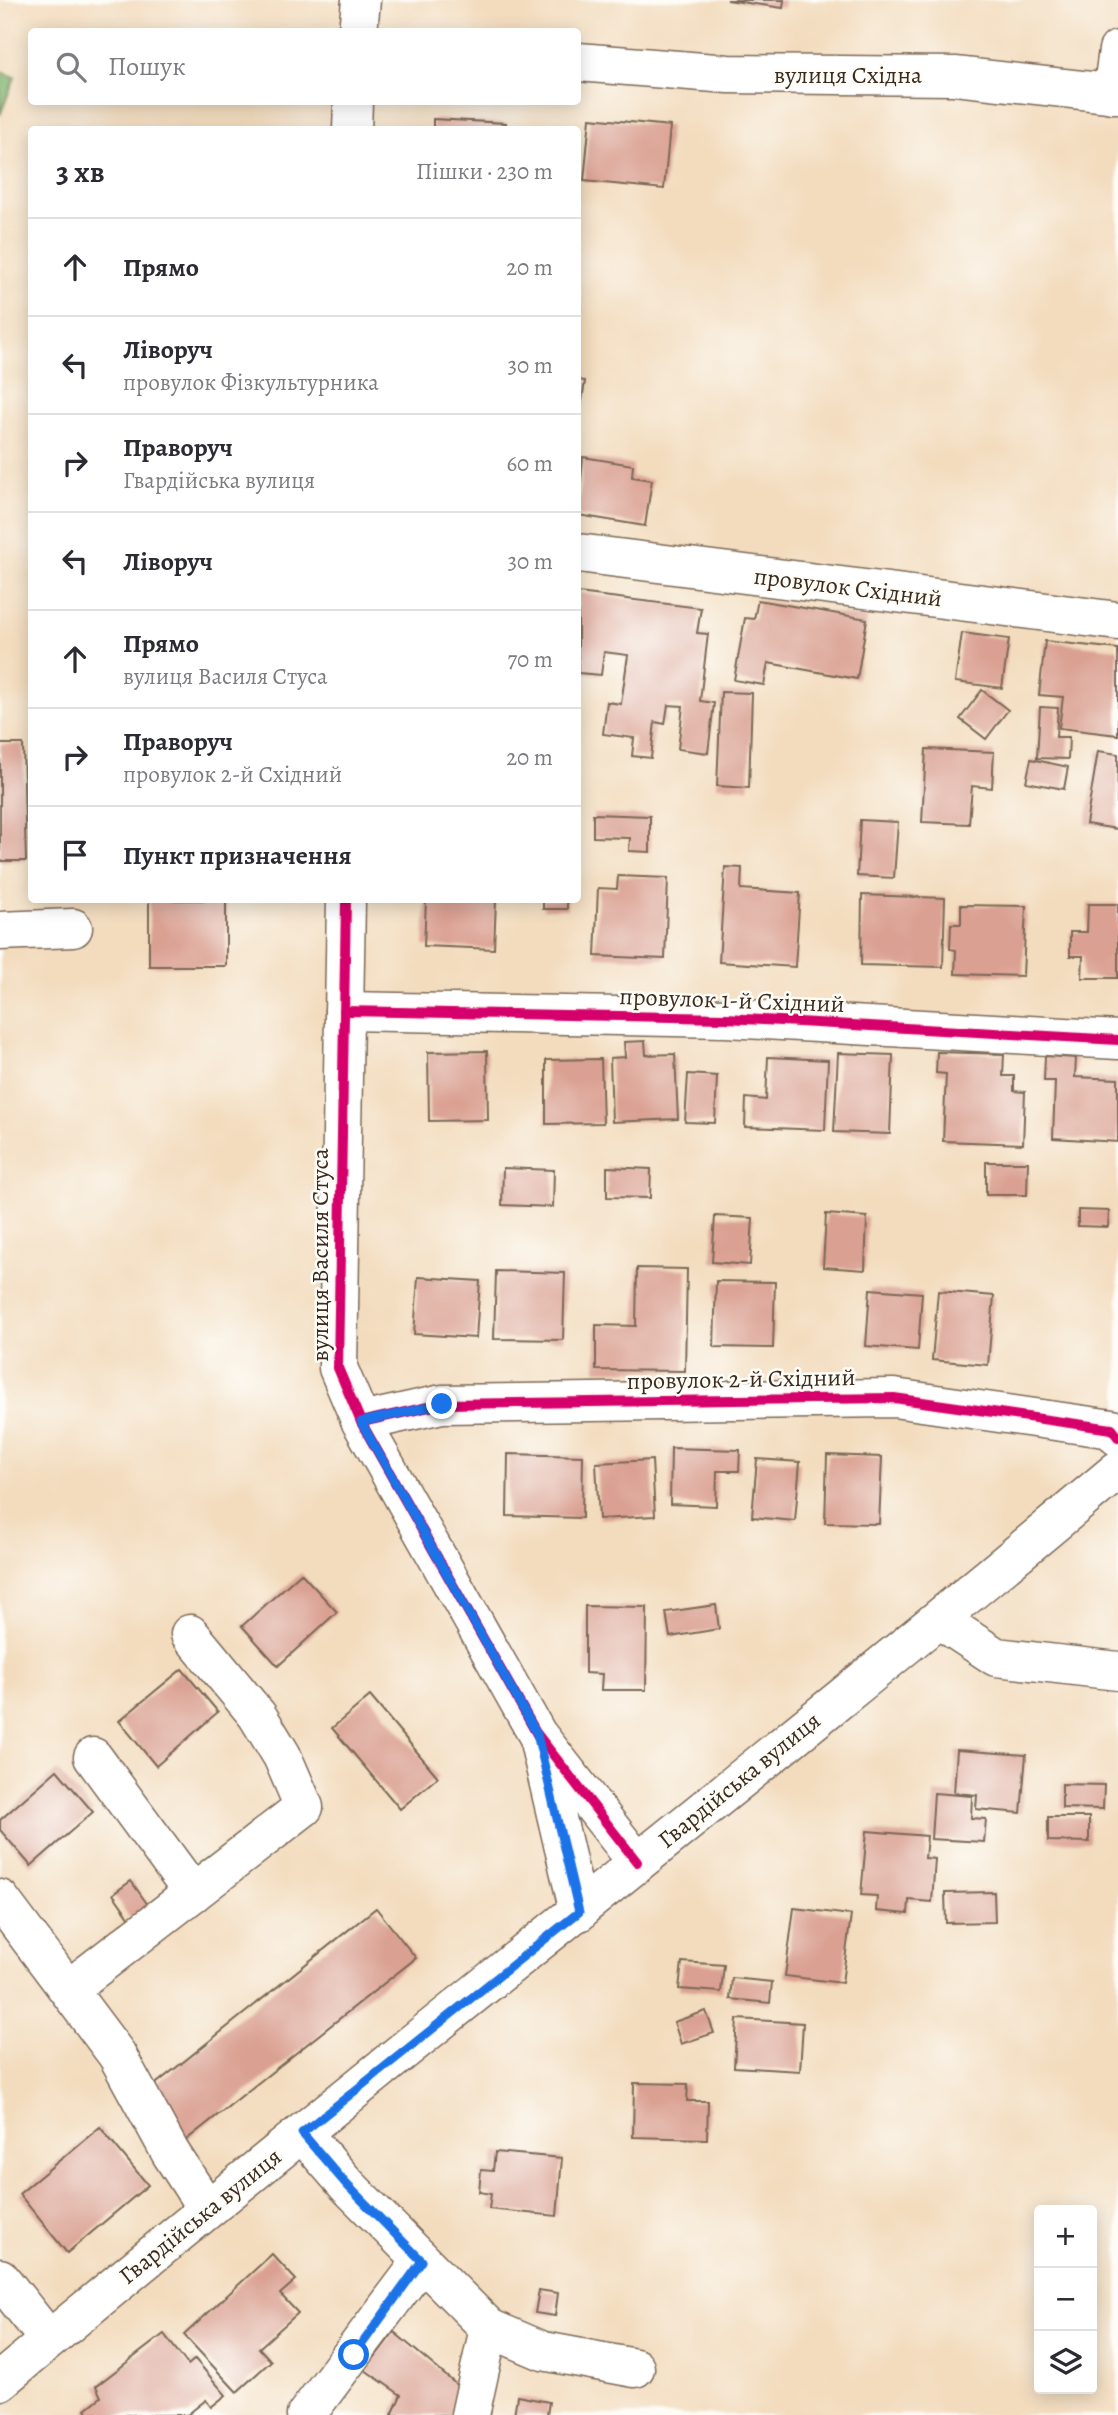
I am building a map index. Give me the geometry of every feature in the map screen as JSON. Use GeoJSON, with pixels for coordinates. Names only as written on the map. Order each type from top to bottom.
{"type":"FeatureCollection","features":[{"type":"Feature","properties":{"kind":"street"},"geometry":{"type":"LineString","coordinates":[[358,28],[361,0]]}},
{"type":"Feature","properties":{"kind":"street"},"geometry":{"type":"LineString","coordinates":[[1115,94],[1118,50]]}},
{"type":"Feature","properties":{"kind":"street","name":"вулиця Східна"},"geometry":{"type":"LineString","coordinates":[[581,62],[728,74],[955,76],[1115,94]]}},
{"type":"Feature","properties":{"kind":"street"},"geometry":{"type":"LineString","coordinates":[[352,126],[354,105]]}},
{"type":"Feature","properties":{"kind":"street","name":"провулок Східний"},"geometry":{"type":"LineString","coordinates":[[581,553],[1118,621]]}},
{"type":"Feature","properties":{"kind":"street","name":"вулиця Василя Стуса"},"geometry":{"type":"LineString","coordinates":[[346,903],[338,1368],[361,1422],[537,1734],[637,1862]]}},
{"type":"Feature","properties":{"kind":"street"},"geometry":{"type":"LineString","coordinates":[[0,931],[73,928]]}},
{"type":"Feature","properties":{"kind":"street","name":"провулок 1-й Східний"},"geometry":{"type":"LineString","coordinates":[[344,1011],[726,1018],[1118,1040]]}},
{"type":"Feature","properties":{"kind":"street","name":"провулок 2-й Східний"},"geometry":{"type":"LineString","coordinates":[[361,1422],[442,1404],[894,1398],[1112,1429],[1118,1437]]}},
{"type":"Feature","properties":{"kind":"street","name":"Гвардійська вулиця"},"geometry":{"type":"LineString","coordinates":[[0,2381],[207,2209],[940,1620],[1118,1470]]}},
{"type":"Feature","properties":{"kind":"street"},"geometry":{"type":"LineString","coordinates":[[940,1620],[996,1657],[1118,1671]]}},
{"type":"Feature","properties":{"kind":"street"},"geometry":{"type":"LineString","coordinates":[[70,1988],[303,1807],[282,1756],[257,1715],[190,1634]]}},
{"type":"Feature","properties":{"kind":"street"},"geometry":{"type":"LineString","coordinates":[[537,1734],[579,1912]]}},
{"type":"Feature","properties":{"kind":"street"},"geometry":{"type":"LineString","coordinates":[[93,1757],[193,1893]]}},
{"type":"Feature","properties":{"kind":"street"},"geometry":{"type":"LineString","coordinates":[[0,1899],[70,1988],[117,2055],[170,2152],[207,2209]]}},
{"type":"Feature","properties":{"kind":"street"},"geometry":{"type":"LineString","coordinates":[[302,2133],[347,2185],[489,2328],[543,2351],[635,2368]]}},
{"type":"Feature","properties":{"kind":"street"},"geometry":{"type":"LineString","coordinates":[[306,2415],[422,2261]]}},
{"type":"Feature","properties":{"kind":"street"},"geometry":{"type":"LineString","coordinates":[[0,2278],[49,2340]]}},
{"type":"Feature","properties":{"kind":"street"},"geometry":{"type":"LineString","coordinates":[[470,2415],[489,2328]]}},
{"type":"Feature","properties":{"kind":"green space"},"geometry":{"type":"Polygon","coordinates":[[[0,71],[15,77],[0,115],[0,71]]]}},
{"type":"Feature","properties":{"kind":"building"},"geometry":{"type":"Polygon","coordinates":[[[727,0],[784,0],[783,8],[727,0]]]}},
{"type":"Feature","properties":{"kind":"building"},"geometry":{"type":"Polygon","coordinates":[[[590,118],[670,126],[664,189],[584,181],[590,118]]]}},
{"type":"Feature","properties":{"kind":"building"},"geometry":{"type":"Polygon","coordinates":[[[433,119],[506,123],[506,126],[433,126],[433,119]]]}},
{"type":"Feature","properties":{"kind":"building"},"geometry":{"type":"Polygon","coordinates":[[[581,380],[585,381],[581,407],[581,380]]]}},
{"type":"Feature","properties":{"kind":"building"},"geometry":{"type":"Polygon","coordinates":[[[583,457],[633,465],[632,477],[652,480],[645,526],[581,515],[583,457]]]}},
{"type":"Feature","properties":{"kind":"building"},"geometry":{"type":"Polygon","coordinates":[[[581,593],[701,608],[697,633],[708,634],[700,701],[714,703],[708,753],[678,749],[683,706],[668,705],[665,724],[655,722],[651,758],[632,756],[634,738],[603,734],[607,702],[621,704],[628,655],[604,652],[601,675],[581,673],[581,593]]]}},
{"type":"Feature","properties":{"kind":"building"},"geometry":{"type":"Polygon","coordinates":[[[758,600],[867,619],[857,679],[768,663],[764,685],[734,680],[745,618],[754,619],[758,600]]]}},
{"type":"Feature","properties":{"kind":"building"},"geometry":{"type":"Polygon","coordinates":[[[962,633],[1009,639],[1002,688],[955,682],[962,633]]]}},
{"type":"Feature","properties":{"kind":"building"},"geometry":{"type":"Polygon","coordinates":[[[1045,641],[1118,649],[1118,735],[1059,728],[1063,697],[1039,695],[1045,641]]]}},
{"type":"Feature","properties":{"kind":"building"},"geometry":{"type":"Polygon","coordinates":[[[982,690],[1008,710],[986,739],[960,719],[982,690]]]}},
{"type":"Feature","properties":{"kind":"building"},"geometry":{"type":"Polygon","coordinates":[[[721,692],[752,693],[749,788],[717,786],[721,692]]]}},
{"type":"Feature","properties":{"kind":"building"},"geometry":{"type":"Polygon","coordinates":[[[1040,707],[1058,708],[1056,737],[1069,737],[1068,759],[1037,758],[1040,707]]]}},
{"type":"Feature","properties":{"kind":"building"},"geometry":{"type":"Polygon","coordinates":[[[0,744],[23,744],[26,861],[0,861],[0,744]]]}},
{"type":"Feature","properties":{"kind":"building"},"geometry":{"type":"Polygon","coordinates":[[[926,749],[994,752],[992,788],[972,786],[969,824],[922,822],[926,749]]]}},
{"type":"Feature","properties":{"kind":"building"},"geometry":{"type":"Polygon","coordinates":[[[1098,751],[1118,754],[1117,829],[1086,824],[1098,751]]]}},
{"type":"Feature","properties":{"kind":"building"},"geometry":{"type":"Polygon","coordinates":[[[1031,759],[1068,767],[1064,789],[1026,782],[1031,759]]]}},
{"type":"Feature","properties":{"kind":"building"},"geometry":{"type":"Polygon","coordinates":[[[593,814],[650,816],[650,852],[629,851],[630,838],[593,837],[593,814]]]}},
{"type":"Feature","properties":{"kind":"building"},"geometry":{"type":"Polygon","coordinates":[[[860,820],[898,822],[894,878],[857,876],[860,820]]]}},
{"type":"Feature","properties":{"kind":"building"},"geometry":{"type":"Polygon","coordinates":[[[725,867],[742,868],[741,889],[800,893],[795,967],[719,962],[725,867]]]}},
{"type":"Feature","properties":{"kind":"building"},"geometry":{"type":"Polygon","coordinates":[[[618,876],[668,878],[665,959],[595,956],[598,888],[617,889],[618,876]]]}},
{"type":"Feature","properties":{"kind":"building"},"geometry":{"type":"Polygon","coordinates":[[[862,895],[945,898],[943,967],[861,965],[862,895]]]}},
{"type":"Feature","properties":{"kind":"building"},"geometry":{"type":"Polygon","coordinates":[[[149,903],[226,903],[226,966],[149,966],[149,903]]]}},
{"type":"Feature","properties":{"kind":"building"},"geometry":{"type":"Polygon","coordinates":[[[426,903],[496,903],[494,949],[424,946],[426,903]]]}},
{"type":"Feature","properties":{"kind":"building"},"geometry":{"type":"Polygon","coordinates":[[[543,903],[567,903],[567,909],[543,909],[543,903]]]}},
{"type":"Feature","properties":{"kind":"building"},"geometry":{"type":"Polygon","coordinates":[[[1088,904],[1118,904],[1118,978],[1082,978],[1083,956],[1070,956],[1070,932],[1087,932],[1088,904]]]}},
{"type":"Feature","properties":{"kind":"building"},"geometry":{"type":"Polygon","coordinates":[[[961,905],[1026,906],[1023,976],[955,974],[956,950],[950,949],[951,924],[961,924],[961,905]]]}},
{"type":"Feature","properties":{"kind":"building"},"geometry":{"type":"Polygon","coordinates":[[[645,1041],[646,1055],[675,1054],[678,1119],[612,1122],[610,1058],[625,1057],[624,1042],[645,1041]]]}},
{"type":"Feature","properties":{"kind":"building"},"geometry":{"type":"Polygon","coordinates":[[[487,1051],[488,1120],[429,1121],[428,1052],[487,1051]]]}},
{"type":"Feature","properties":{"kind":"building"},"geometry":{"type":"Polygon","coordinates":[[[937,1052],[1004,1054],[1003,1076],[1014,1076],[1014,1091],[1025,1092],[1023,1144],[943,1141],[946,1074],[936,1073],[937,1052]]]}},
{"type":"Feature","properties":{"kind":"building"},"geometry":{"type":"Polygon","coordinates":[[[838,1053],[893,1055],[890,1134],[834,1132],[838,1053]]]}},
{"type":"Feature","properties":{"kind":"building"},"geometry":{"type":"Polygon","coordinates":[[[1045,1056],[1076,1058],[1075,1077],[1118,1079],[1118,1142],[1053,1138],[1055,1081],[1044,1081],[1045,1056]]]}},
{"type":"Feature","properties":{"kind":"building"},"geometry":{"type":"Polygon","coordinates":[[[768,1057],[828,1060],[825,1130],[745,1127],[746,1098],[766,1100],[768,1057]]]}},
{"type":"Feature","properties":{"kind":"building"},"geometry":{"type":"Polygon","coordinates":[[[601,1059],[603,1123],[546,1124],[546,1060],[601,1059]]]}},
{"type":"Feature","properties":{"kind":"building"},"geometry":{"type":"Polygon","coordinates":[[[688,1074],[717,1076],[715,1123],[685,1122],[688,1074]]]}},
{"type":"Feature","properties":{"kind":"building"},"geometry":{"type":"Polygon","coordinates":[[[986,1162],[1028,1162],[1027,1195],[986,1195],[986,1162]]]}},
{"type":"Feature","properties":{"kind":"building"},"geometry":{"type":"Polygon","coordinates":[[[607,1167],[651,1169],[650,1198],[607,1197],[607,1167]]]}},
{"type":"Feature","properties":{"kind":"building"},"geometry":{"type":"Polygon","coordinates":[[[503,1168],[554,1170],[553,1207],[502,1205],[503,1168]]]}},
{"type":"Feature","properties":{"kind":"building"},"geometry":{"type":"Polygon","coordinates":[[[1078,1210],[1109,1211],[1108,1227],[1078,1226],[1078,1210]]]}},
{"type":"Feature","properties":{"kind":"building"},"geometry":{"type":"Polygon","coordinates":[[[826,1214],[867,1217],[865,1270],[823,1267],[826,1214]]]}},
{"type":"Feature","properties":{"kind":"building"},"geometry":{"type":"Polygon","coordinates":[[[715,1216],[753,1218],[750,1265],[712,1262],[715,1216]]]}},
{"type":"Feature","properties":{"kind":"building"},"geometry":{"type":"Polygon","coordinates":[[[637,1268],[687,1269],[685,1371],[596,1370],[596,1325],[636,1326],[637,1268]]]}},
{"type":"Feature","properties":{"kind":"building"},"geometry":{"type":"Polygon","coordinates":[[[496,1271],[565,1273],[563,1340],[494,1339],[496,1271]]]}},
{"type":"Feature","properties":{"kind":"building"},"geometry":{"type":"Polygon","coordinates":[[[418,1277],[480,1281],[476,1338],[414,1334],[418,1277]]]}},
{"type":"Feature","properties":{"kind":"building"},"geometry":{"type":"Polygon","coordinates":[[[716,1281],[775,1282],[773,1348],[714,1347],[716,1281]]]}},
{"type":"Feature","properties":{"kind":"building"},"geometry":{"type":"Polygon","coordinates":[[[870,1289],[922,1293],[918,1350],[866,1346],[870,1289]]]}},
{"type":"Feature","properties":{"kind":"building"},"geometry":{"type":"Polygon","coordinates":[[[938,1291],[994,1296],[988,1365],[932,1360],[938,1291]]]}},
{"type":"Feature","properties":{"kind":"building"},"geometry":{"type":"Polygon","coordinates":[[[671,1448],[740,1450],[739,1471],[717,1471],[716,1506],[670,1504],[671,1448]]]}},
{"type":"Feature","properties":{"kind":"building"},"geometry":{"type":"Polygon","coordinates":[[[508,1454],[583,1456],[582,1518],[507,1516],[508,1454]]]}},
{"type":"Feature","properties":{"kind":"building"},"geometry":{"type":"Polygon","coordinates":[[[827,1455],[882,1457],[879,1524],[825,1523],[827,1455]]]}},
{"type":"Feature","properties":{"kind":"building"},"geometry":{"type":"Polygon","coordinates":[[[757,1459],[800,1462],[795,1521],[752,1517],[757,1459]]]}},
{"type":"Feature","properties":{"kind":"building"},"geometry":{"type":"Polygon","coordinates":[[[652,1460],[655,1516],[599,1519],[596,1463],[652,1460]]]}},
{"type":"Feature","properties":{"kind":"building"},"geometry":{"type":"Polygon","coordinates":[[[301,1573],[337,1612],[278,1666],[242,1626],[301,1573]]]}},
{"type":"Feature","properties":{"kind":"building"},"geometry":{"type":"Polygon","coordinates":[[[716,1605],[719,1629],[670,1637],[666,1612],[716,1605]]]}},
{"type":"Feature","properties":{"kind":"building"},"geometry":{"type":"Polygon","coordinates":[[[585,1606],[647,1607],[646,1690],[601,1690],[602,1674],[585,1673],[585,1606]]]}},
{"type":"Feature","properties":{"kind":"building"},"geometry":{"type":"Polygon","coordinates":[[[182,1669],[218,1712],[156,1766],[119,1721],[182,1669]]]}},
{"type":"Feature","properties":{"kind":"building"},"geometry":{"type":"Polygon","coordinates":[[[370,1696],[438,1777],[400,1809],[332,1728],[370,1696]]]}},
{"type":"Feature","properties":{"kind":"building"},"geometry":{"type":"Polygon","coordinates":[[[957,1750],[1026,1755],[1021,1813],[976,1809],[977,1795],[954,1793],[957,1750]]]}},
{"type":"Feature","properties":{"kind":"building"},"geometry":{"type":"Polygon","coordinates":[[[57,1770],[93,1812],[31,1866],[0,1830],[0,1820],[57,1770]]]}},
{"type":"Feature","properties":{"kind":"building"},"geometry":{"type":"Polygon","coordinates":[[[1062,1784],[1104,1785],[1103,1809],[1062,1808],[1062,1784]]]}},
{"type":"Feature","properties":{"kind":"building"},"geometry":{"type":"Polygon","coordinates":[[[934,1793],[972,1796],[971,1818],[986,1819],[984,1842],[931,1839],[934,1793]]]}},
{"type":"Feature","properties":{"kind":"building"},"geometry":{"type":"Polygon","coordinates":[[[1048,1817],[1089,1817],[1089,1842],[1048,1841],[1048,1817]]]}},
{"type":"Feature","properties":{"kind":"building"},"geometry":{"type":"Polygon","coordinates":[[[867,1831],[927,1836],[925,1858],[935,1859],[932,1902],[909,1900],[908,1914],[876,1911],[877,1896],[861,1895],[867,1831]]]}},
{"type":"Feature","properties":{"kind":"building"},"geometry":{"type":"Polygon","coordinates":[[[131,1881],[148,1905],[130,1918],[113,1894],[131,1881]]]}},
{"type":"Feature","properties":{"kind":"building"},"geometry":{"type":"Polygon","coordinates":[[[994,1892],[995,1922],[946,1923],[945,1893],[994,1892]]]}},
{"type":"Feature","properties":{"kind":"building"},"geometry":{"type":"Polygon","coordinates":[[[376,1908],[416,1958],[181,2144],[142,2095],[376,1908]]]}},
{"type":"Feature","properties":{"kind":"building"},"geometry":{"type":"Polygon","coordinates":[[[794,1908],[851,1915],[842,1983],[785,1976],[794,1908]]]}},
{"type":"Feature","properties":{"kind":"building"},"geometry":{"type":"Polygon","coordinates":[[[682,1962],[724,1965],[721,1992],[679,1989],[682,1962]]]}},
{"type":"Feature","properties":{"kind":"building"},"geometry":{"type":"Polygon","coordinates":[[[732,1978],[772,1982],[770,2003],[730,1999],[732,1978]]]}},
{"type":"Feature","properties":{"kind":"building"},"geometry":{"type":"Polygon","coordinates":[[[706,2011],[714,2033],[681,2044],[674,2022],[706,2011]]]}},
{"type":"Feature","properties":{"kind":"building"},"geometry":{"type":"Polygon","coordinates":[[[737,2019],[803,2023],[800,2071],[734,2067],[737,2019]]]}},
{"type":"Feature","properties":{"kind":"building"},"geometry":{"type":"Polygon","coordinates":[[[634,2083],[688,2084],[687,2101],[708,2101],[707,2139],[633,2137],[634,2083]]]}},
{"type":"Feature","properties":{"kind":"building"},"geometry":{"type":"Polygon","coordinates":[[[100,2127],[148,2185],[67,2253],[19,2194],[100,2127]]]}},
{"type":"Feature","properties":{"kind":"building"},"geometry":{"type":"Polygon","coordinates":[[[495,2152],[562,2158],[557,2216],[489,2209],[491,2194],[479,2192],[481,2170],[493,2171],[495,2152]]]}},
{"type":"Feature","properties":{"kind":"building"},"geometry":{"type":"Polygon","coordinates":[[[272,2254],[296,2280],[280,2294],[298,2313],[259,2348],[271,2361],[237,2392],[184,2335],[272,2254]]]}},
{"type":"Feature","properties":{"kind":"building"},"geometry":{"type":"Polygon","coordinates":[[[539,2290],[558,2293],[555,2316],[535,2313],[539,2290]]]}},
{"type":"Feature","properties":{"kind":"building"},"geometry":{"type":"Polygon","coordinates":[[[394,2332],[471,2397],[463,2415],[392,2415],[401,2395],[365,2370],[394,2332]]]}},
{"type":"Feature","properties":{"kind":"building"},"geometry":{"type":"Polygon","coordinates":[[[164,2334],[188,2365],[195,2359],[226,2395],[211,2407],[206,2400],[187,2415],[90,2415],[86,2409],[101,2397],[96,2386],[164,2334]]]}},
{"type":"Feature","properties":{"kind":"building"},"geometry":{"type":"Polygon","coordinates":[[[517,2396],[549,2402],[547,2415],[514,2415],[517,2396]]]}},
{"type":"Feature","properties":{"kind":"cycle path"},"geometry":{"type":"LineString","coordinates":[[346,903],[338,1368],[361,1422],[537,1734],[637,1862]]}},
{"type":"Feature","properties":{"kind":"cycle path"},"geometry":{"type":"LineString","coordinates":[[344,1011],[726,1018],[1118,1040]]}},
{"type":"Feature","properties":{"kind":"cycle path"},"geometry":{"type":"LineString","coordinates":[[361,1422],[442,1404],[894,1398],[1112,1429],[1118,1437]]}},
{"type":"Feature","properties":{"kind":"route"},"geometry":{"type":"LineString","coordinates":[[354,2355],[422,2261],[347,2185],[302,2133],[579,1912],[537,1734],[361,1422],[442,1404]]}}]}
